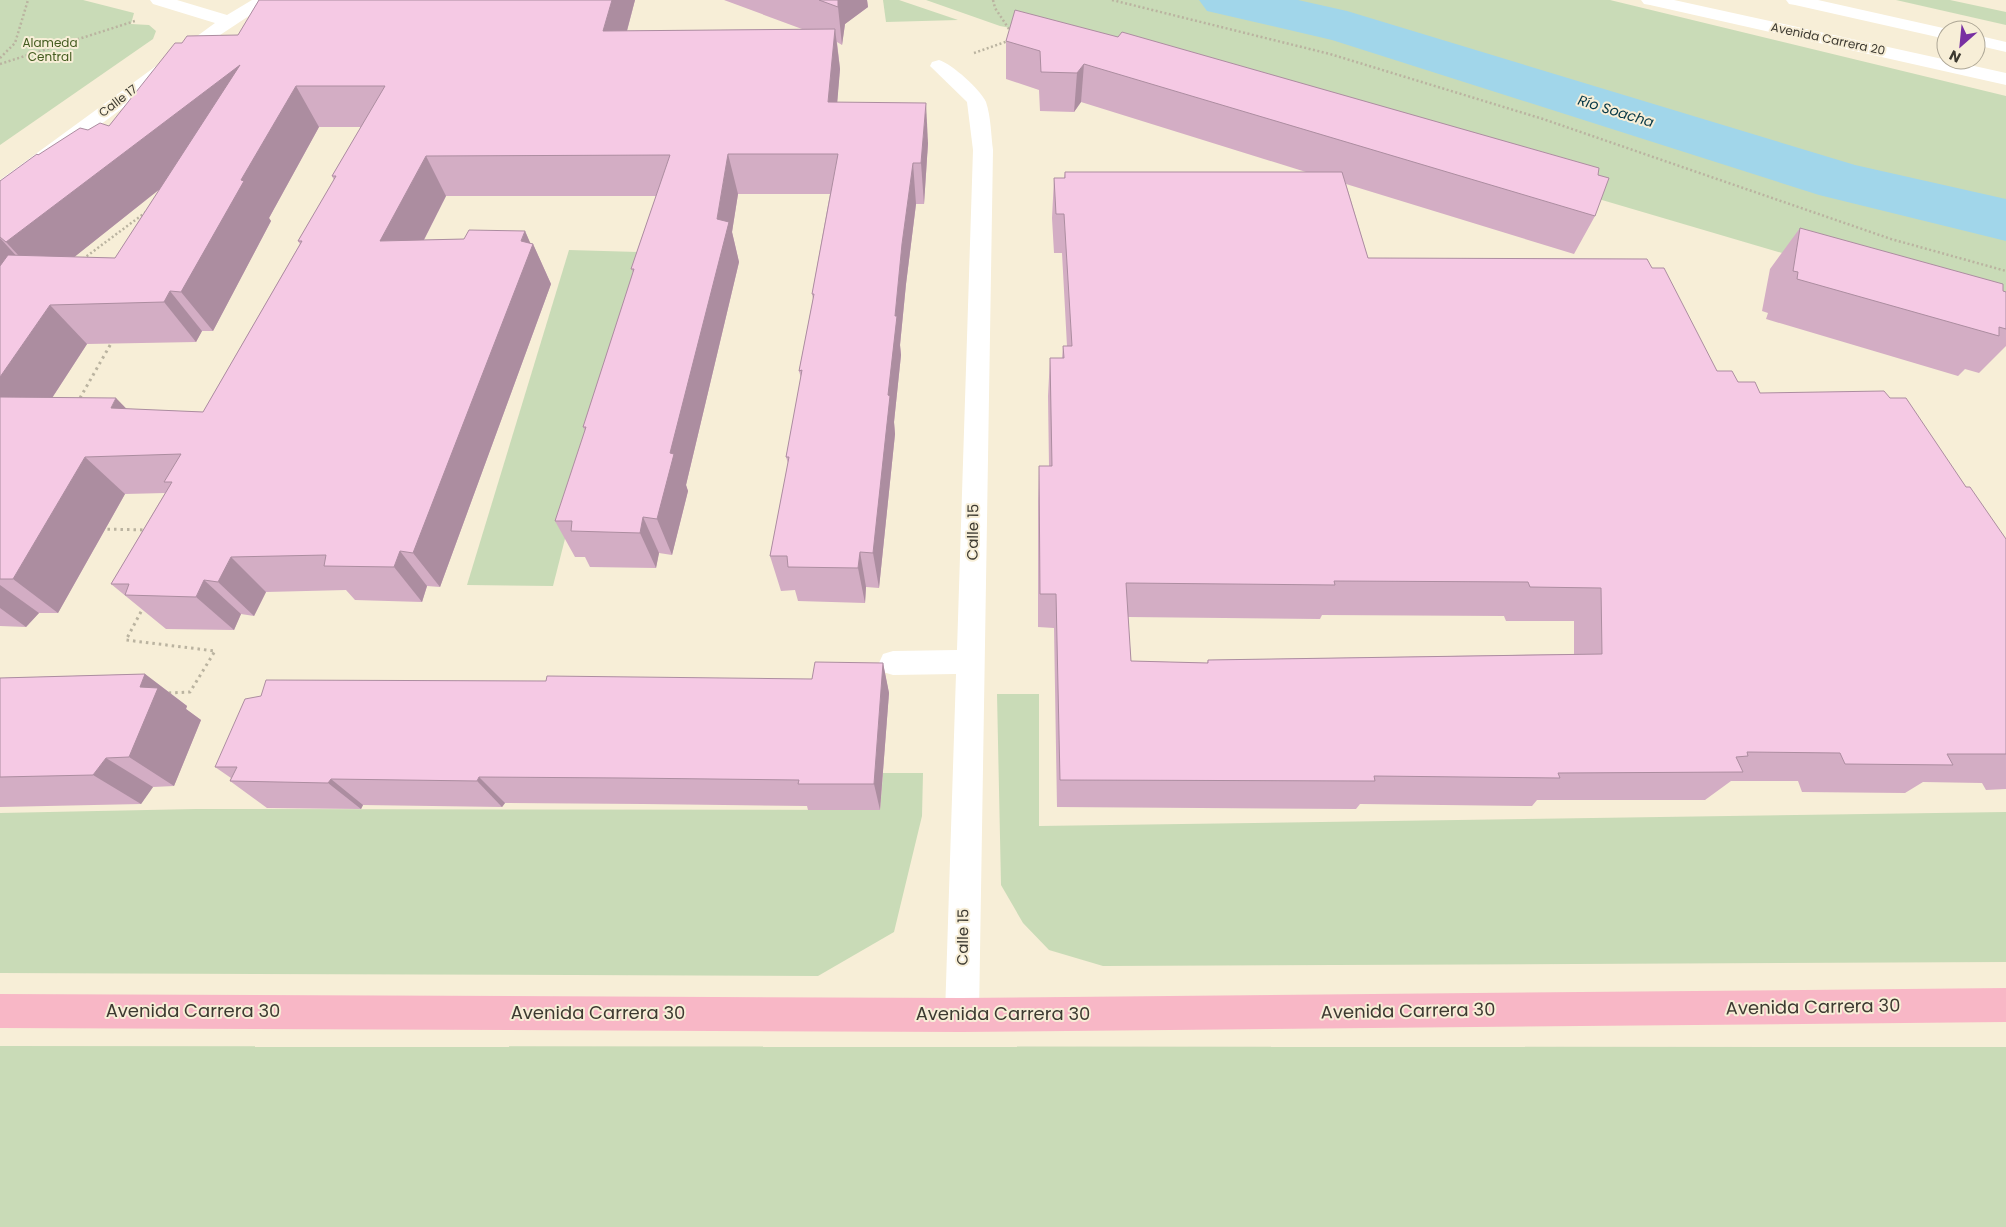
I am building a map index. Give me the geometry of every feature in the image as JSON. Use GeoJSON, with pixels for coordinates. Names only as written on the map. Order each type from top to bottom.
{"type":"FeatureCollection","features":[{"type":"Feature","properties":{"kind":"main road","name":"Avenida Carrera 30"},"geometry":{"type":"LineString","coordinates":[[0,1011],[962,1015],[2006,1005]]}},
{"type":"Feature","properties":{"kind":"street","name":"Calle 17"},"geometry":{"type":"LineString","coordinates":[[0,190],[122,97],[227,22],[264,0]]}},
{"type":"Feature","properties":{"kind":"street","name":"Avenida Carrera 20"},"geometry":{"type":"LineString","coordinates":[[1650,0],[2006,79]]}},
{"type":"Feature","properties":{"kind":"street"},"geometry":{"type":"LineString","coordinates":[[1795,0],[1936,32]]}},
{"type":"Feature","properties":{"kind":"street"},"geometry":{"type":"LineString","coordinates":[[162,1],[227,22]]}},
{"type":"Feature","properties":{"kind":"street"},"geometry":{"type":"LineString","coordinates":[[1986,42],[2006,47]]}},
{"type":"Feature","properties":{"kind":"street","name":"Calle 15"},"geometry":{"type":"LineString","coordinates":[[939,66],[967,90],[976,102],[983,150],[962,1015]]}},
{"type":"Feature","properties":{"kind":"street"},"geometry":{"type":"LineString","coordinates":[[893,663],[970,662]]}},
{"type":"Feature","properties":{"kind":"path"},"geometry":{"type":"LineString","coordinates":[[0,58],[15,43],[28,0]]}},
{"type":"Feature","properties":{"kind":"path"},"geometry":{"type":"LineString","coordinates":[[939,66],[1016,38],[995,8],[993,0]]}},
{"type":"Feature","properties":{"kind":"path"},"geometry":{"type":"LineString","coordinates":[[1112,0],[1330,54],[1543,119],[1891,239],[2006,271]]}},
{"type":"Feature","properties":{"kind":"path"},"geometry":{"type":"LineString","coordinates":[[0,64],[131,24],[162,1]]}},
{"type":"Feature","properties":{"kind":"path"},"geometry":{"type":"LineString","coordinates":[[76,264],[151,208]]}},
{"type":"Feature","properties":{"kind":"path"},"geometry":{"type":"LineString","coordinates":[[80,398],[118,332]]}},
{"type":"Feature","properties":{"kind":"path"},"geometry":{"type":"LineString","coordinates":[[93,529],[156,530]]}},
{"type":"Feature","properties":{"kind":"path"},"geometry":{"type":"LineString","coordinates":[[148,598],[126,640],[215,651],[190,692],[162,693]]}},
{"type":"Feature","properties":{"kind":"green space","name":"Alameda Central"},"geometry":{"type":"Polygon","coordinates":[[[0,0],[83,0],[134,13],[131,24],[149,25],[156,31],[153,39],[0,145],[0,0]]]}},
{"type":"Feature","properties":{"kind":"green space"},"geometry":{"type":"Polygon","coordinates":[[[883,0],[899,0],[958,20],[886,22],[883,0]]]}},
{"type":"Feature","properties":{"kind":"green space"},"geometry":{"type":"Polygon","coordinates":[[[926,0],[1610,0],[2006,96],[2006,319],[1035,33],[1000,26],[926,0]]]}},
{"type":"Feature","properties":{"kind":"green space"},"geometry":{"type":"Polygon","coordinates":[[[1896,0],[1950,0],[2006,12],[2006,25],[1896,0]]]}},
{"type":"Feature","properties":{"kind":"green space"},"geometry":{"type":"Polygon","coordinates":[[[569,250],[638,252],[553,586],[467,585],[569,250]]]}},
{"type":"Feature","properties":{"kind":"green space"},"geometry":{"type":"Polygon","coordinates":[[[997,694],[1039,694],[1039,826],[2006,812],[2006,962],[1103,966],[1049,950],[1023,923],[1001,885],[997,694]]]}},
{"type":"Feature","properties":{"kind":"green space"},"geometry":{"type":"Polygon","coordinates":[[[883,773],[923,773],[922,816],[894,932],[818,976],[0,973],[0,813],[196,809],[880,810],[883,773]]]}},
{"type":"Feature","properties":{"kind":"green space"},"geometry":{"type":"Polygon","coordinates":[[[0,1046],[2006,1047],[2006,1227],[0,1227],[0,1046]]]}},
{"type":"Feature","properties":{"kind":"building"},"geometry":{"type":"Polygon","coordinates":[[[259,0],[612,0],[603,31],[835,29],[828,102],[926,103],[921,163],[913,163],[902,244],[895,316],[897,316],[888,395],[890,396],[873,553],[860,552],[858,568],[788,567],[787,556],[770,556],[789,457],[786,457],[802,370],[799,371],[814,294],[812,294],[838,154],[728,154],[717,219],[729,222],[670,453],[674,454],[657,519],[643,517],[640,533],[571,531],[572,521],[555,521],[634,269],[631,269],[670,155],[426,156],[380,241],[464,239],[469,230],[525,231],[521,241],[533,244],[413,553],[400,551],[394,567],[324,566],[326,555],[231,557],[218,582],[204,580],[196,597],[125,595],[129,584],[111,584],[172,482],[164,482],[181,454],[85,457],[13,579],[0,579],[0,397],[116,398],[111,408],[203,412],[302,241],[298,241],[336,176],[332,176],[385,86],[296,86],[241,180],[244,181],[181,292],[170,291],[164,302],[50,305],[0,377],[0,266],[8,255],[115,258],[240,65],[6,242],[0,237],[0,181],[37,154],[80,128],[88,130],[100,123],[109,126],[175,43],[182,43],[187,36],[238,35],[259,0]]]}},
{"type":"Feature","properties":{"kind":"building"},"geometry":{"type":"Polygon","coordinates":[[[819,0],[838,0],[838,7],[819,0]]]}},
{"type":"Feature","properties":{"kind":"building"},"geometry":{"type":"Polygon","coordinates":[[[1015,10],[1118,37],[1122,32],[1599,168],[1598,175],[1609,178],[1595,216],[1084,64],[1077,73],[1041,72],[1040,51],[1006,41],[1015,10]]]}},
{"type":"Feature","properties":{"kind":"building"},"geometry":{"type":"Polygon","coordinates":[[[1065,172],[1342,172],[1368,258],[1647,259],[1652,268],[1664,268],[1717,371],[1732,371],[1738,382],[1755,382],[1760,393],[1884,391],[1890,398],[1906,398],[1966,487],[1970,487],[2006,539],[2006,754],[1947,754],[1953,765],[1845,764],[1840,753],[1747,752],[1748,756],[1736,757],[1743,772],[1558,773],[1560,778],[1374,776],[1375,781],[1060,780],[1056,594],[1040,594],[1039,466],[1052,466],[1050,358],[1064,358],[1063,346],[1072,346],[1064,214],[1056,214],[1054,178],[1065,178],[1065,172]],[[1334,581],[1335,585],[1126,583],[1131,661],[1208,663],[1208,660],[1602,654],[1601,588],[1530,587],[1528,582],[1334,581]]]}},
{"type":"Feature","properties":{"kind":"building"},"geometry":{"type":"Polygon","coordinates":[[[1800,228],[2003,284],[2003,291],[2006,292],[2006,329],[1999,327],[1999,336],[1797,279],[1798,272],[1793,271],[1800,228]]]}},
{"type":"Feature","properties":{"kind":"building"},"geometry":{"type":"Polygon","coordinates":[[[815,662],[883,663],[874,784],[798,784],[799,780],[479,777],[477,781],[331,779],[328,783],[230,781],[237,767],[215,767],[245,699],[261,696],[266,680],[546,681],[547,676],[812,679],[815,662]]]}},
{"type":"Feature","properties":{"kind":"building"},"geometry":{"type":"Polygon","coordinates":[[[145,674],[140,687],[158,688],[129,757],[106,758],[93,775],[0,777],[0,678],[145,674]]]}},
{"type":"Feature","properties":{"kind":"waterway","name":"Río Soacha"},"geometry":{"type":"LineString","coordinates":[[1226,0],[1347,27],[1841,181],[2006,220]]}}]}
